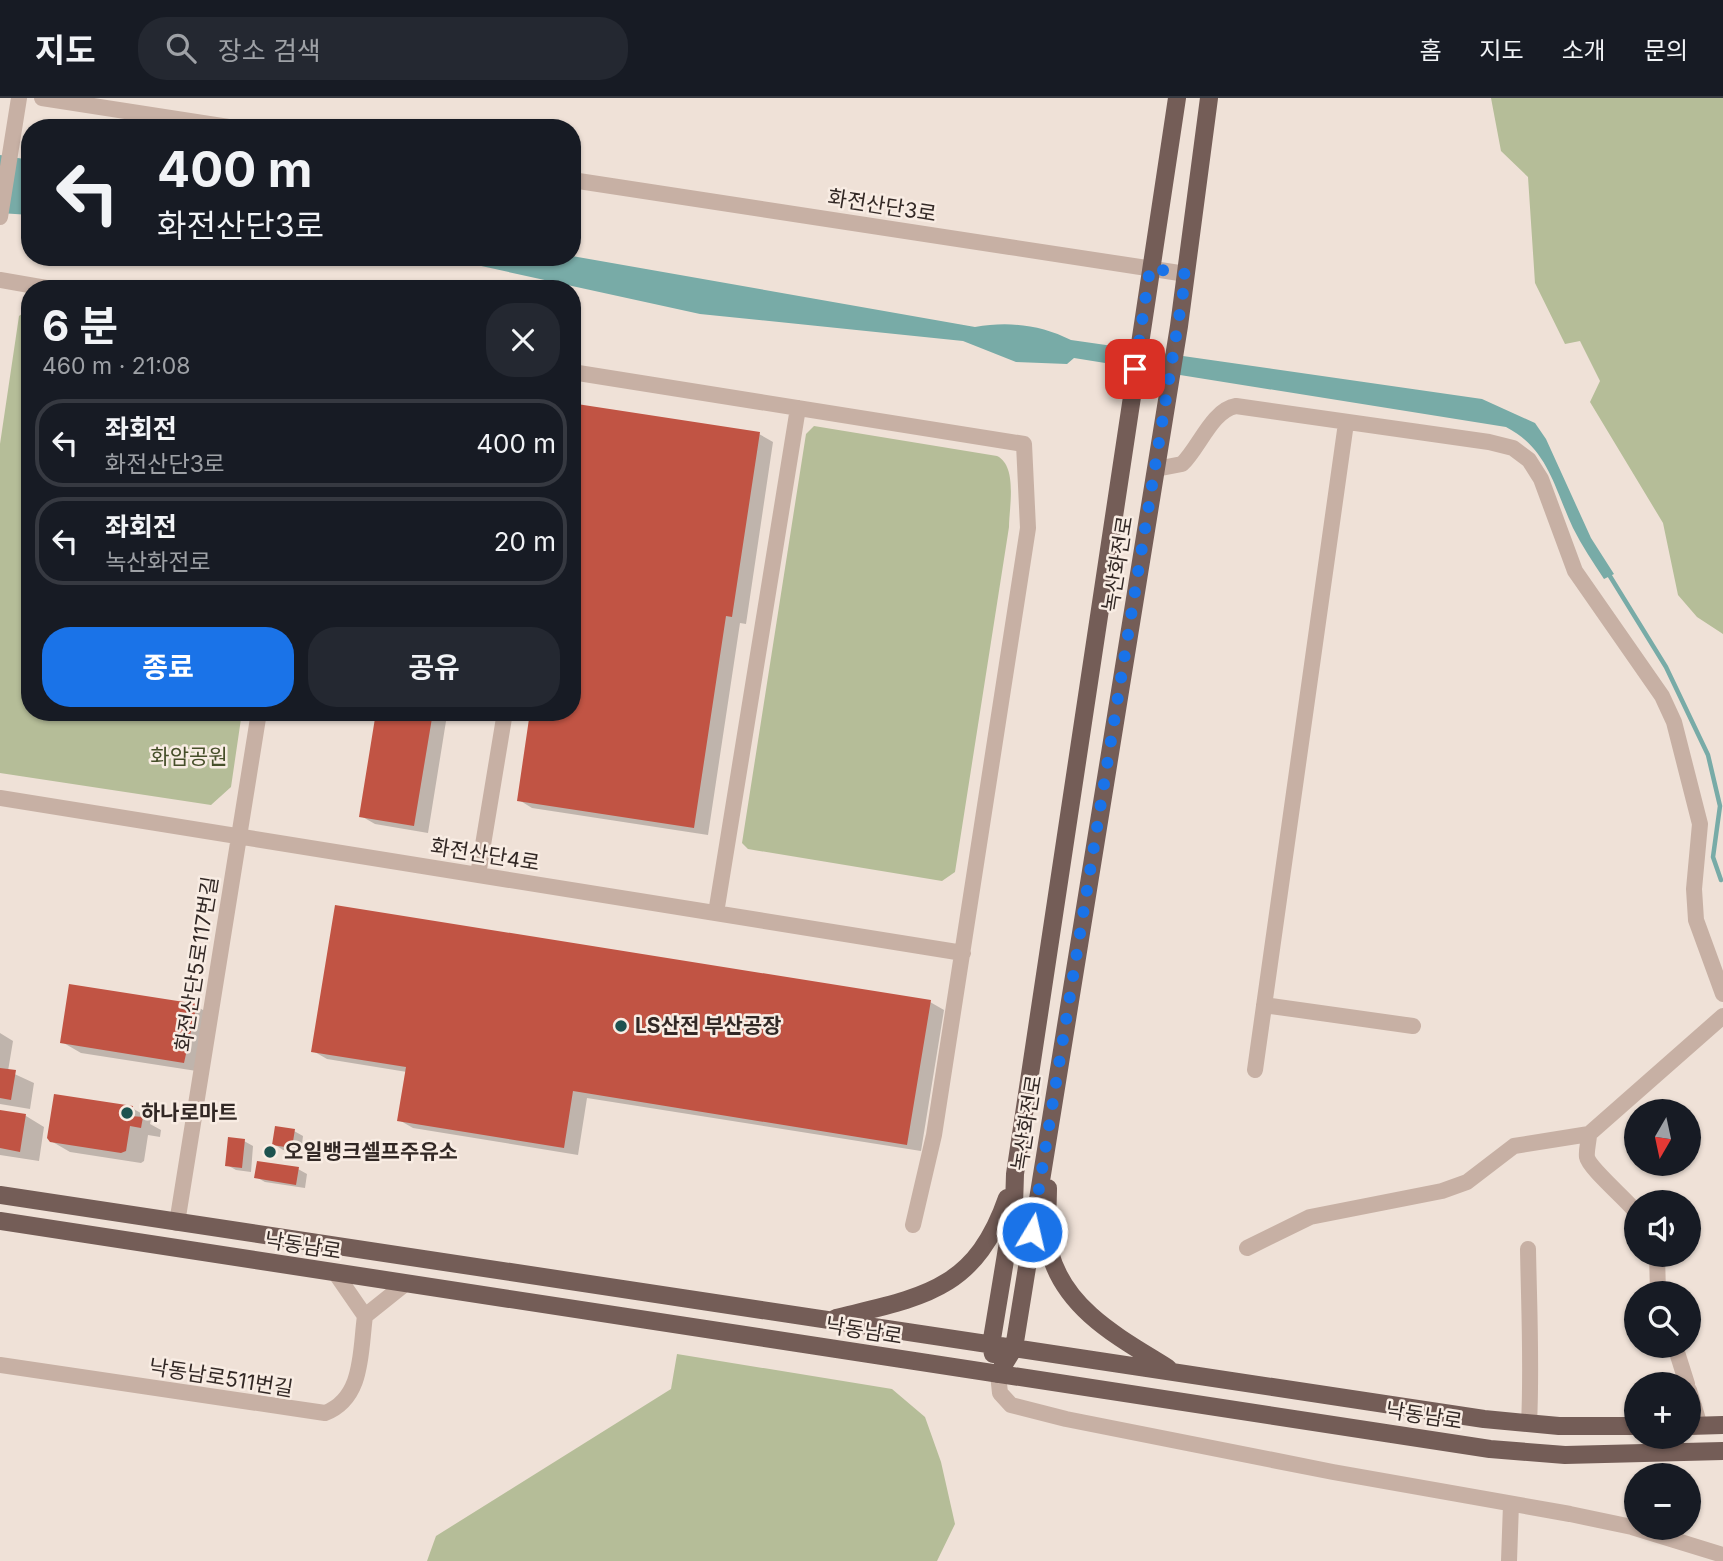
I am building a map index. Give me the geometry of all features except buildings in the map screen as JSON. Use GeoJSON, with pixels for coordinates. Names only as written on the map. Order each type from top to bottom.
{"type":"FeatureCollection","features":[{"type":"Feature","properties":{"kind":"main road","name":"녹산화전로"},"geometry":{"type":"LineString","coordinates":[[998,1374],[991,1345],[1014,1206],[1015,1174],[1177,98]]}},
{"type":"Feature","properties":{"kind":"main road","name":"녹산화전로"},"geometry":{"type":"LineString","coordinates":[[998,1374],[1014,1348],[1179,326],[1209,98]]}},
{"type":"Feature","properties":{"kind":"main road"},"geometry":{"type":"LineString","coordinates":[[1049,1133],[1047,1228],[1057,1271],[1070,1293],[1103,1327],[1174,1372]]}},
{"type":"Feature","properties":{"kind":"main road"},"geometry":{"type":"LineString","coordinates":[[826,1320],[912,1299],[939,1287],[968,1268],[995,1230],[1015,1174]]}},
{"type":"Feature","properties":{"kind":"main road","name":"낙동남로"},"geometry":{"type":"LineString","coordinates":[[0,1195],[1529,1424],[1624,1426]]}},
{"type":"Feature","properties":{"kind":"main road","name":"낙동남로"},"geometry":{"type":"LineString","coordinates":[[0,1220],[336,1274],[1490,1449],[1565,1455],[1723,1451]]}},
{"type":"Feature","properties":{"kind":"main road"},"geometry":{"type":"LineString","coordinates":[[1701,1426],[1723,1425]]}},
{"type":"Feature","properties":{"kind":"street"},"geometry":{"type":"LineString","coordinates":[[0,217],[19,98]]}},
{"type":"Feature","properties":{"kind":"street"},"geometry":{"type":"LineString","coordinates":[[42,98],[177,119]]}},
{"type":"Feature","properties":{"kind":"street","name":"화전산단3로"},"geometry":{"type":"LineString","coordinates":[[581,181],[1186,274]]}},
{"type":"Feature","properties":{"kind":"street"},"geometry":{"type":"LineString","coordinates":[[0,281],[21,284]]}},
{"type":"Feature","properties":{"kind":"street"},"geometry":{"type":"LineString","coordinates":[[581,373],[1024,444],[1028,528],[934,1135],[913,1225]]}},
{"type":"Feature","properties":{"kind":"street"},"geometry":{"type":"LineString","coordinates":[[716,913],[798,408]]}},
{"type":"Feature","properties":{"kind":"street"},"geometry":{"type":"LineString","coordinates":[[1156,469],[1182,464],[1228,408],[1346,422],[1506,446],[1529,460],[1541,479],[1575,571],[1661,696],[1674,722],[1700,824],[1694,889],[1696,920],[1723,994]]}},
{"type":"Feature","properties":{"kind":"street"},"geometry":{"type":"LineString","coordinates":[[1255,1070],[1346,422]]}},
{"type":"Feature","properties":{"kind":"street","name":"화전산단5로117번길"},"geometry":{"type":"LineString","coordinates":[[177,1223],[258,721]]}},
{"type":"Feature","properties":{"kind":"street"},"geometry":{"type":"LineString","coordinates":[[478,875],[504,721]]}},
{"type":"Feature","properties":{"kind":"street","name":"화전산단4로"},"geometry":{"type":"LineString","coordinates":[[0,798],[963,953]]}},
{"type":"Feature","properties":{"kind":"street"},"geometry":{"type":"LineString","coordinates":[[1264,1005],[1413,1026]]}},
{"type":"Feature","properties":{"kind":"street"},"geometry":{"type":"LineString","coordinates":[[1247,1248],[1310,1217],[1442,1191],[1467,1182],[1514,1146],[1590,1134],[1723,1016]]}},
{"type":"Feature","properties":{"kind":"street"},"geometry":{"type":"LineString","coordinates":[[1590,1134],[1587,1158],[1591,1168],[1624,1197]]}},
{"type":"Feature","properties":{"kind":"street"},"geometry":{"type":"LineString","coordinates":[[1528,1249],[1528,1318],[1533,1347],[1529,1424]]}},
{"type":"Feature","properties":{"kind":"street"},"geometry":{"type":"LineString","coordinates":[[336,1274],[365,1316],[405,1284]]}},
{"type":"Feature","properties":{"kind":"street","name":"낙동남로511번길"},"geometry":{"type":"LineString","coordinates":[[0,1365],[325,1413],[341,1406],[355,1388],[365,1316]]}},
{"type":"Feature","properties":{"kind":"street"},"geometry":{"type":"LineString","coordinates":[[998,1374],[1000,1393],[1011,1405],[1333,1472],[1632,1527],[1723,1555]]}},
{"type":"Feature","properties":{"kind":"street"},"geometry":{"type":"LineString","coordinates":[[1509,1561],[1511,1504]]}},
{"type":"Feature","properties":{"kind":"green space"},"geometry":{"type":"Polygon","coordinates":[[[1491,98],[1723,98],[1723,634],[1697,617],[1678,595],[1663,523],[1590,402],[1600,381],[1580,341],[1565,344],[1535,283],[1528,177],[1501,151],[1491,98]]]}},
{"type":"Feature","properties":{"kind":"green space","name":"화암공원"},"geometry":{"type":"Polygon","coordinates":[[[21,315],[21,721],[241,721],[231,787],[211,805],[0,773],[0,444],[21,315]]]}},
{"type":"Feature","properties":{"kind":"green space"},"geometry":{"type":"Polygon","coordinates":[[[814,426],[997,456],[1004,461],[1008,469],[1011,488],[1009,527],[955,872],[942,881],[748,849],[742,843],[806,434],[814,426]]]}},
{"type":"Feature","properties":{"kind":"green space"},"geometry":{"type":"Polygon","coordinates":[[[677,1354],[892,1389],[925,1417],[941,1462],[955,1524],[937,1561],[427,1561],[436,1536],[671,1389],[677,1354]]]}},
{"type":"Feature","properties":{"kind":"water"},"geometry":{"type":"Polygon","coordinates":[[[0,155],[21,158],[21,214],[0,213],[0,155]]]}},
{"type":"Feature","properties":{"kind":"water"},"geometry":{"type":"Polygon","coordinates":[[[581,258],[975,327],[1000,324],[1024,326],[1071,340],[1482,399],[1535,423],[1546,439],[1591,538],[1614,574],[1604,579],[1576,535],[1541,458],[1532,446],[1506,427],[1074,358],[1067,364],[1016,362],[963,341],[700,314],[581,288],[581,280],[545,280],[481,266],[581,266],[581,258]]]}},
{"type":"Feature","properties":{"kind":"waterway"},"geometry":{"type":"LineString","coordinates":[[1608,573],[1666,667],[1708,755],[1720,806],[1713,857],[1721,880]]}},
{"type":"Feature","properties":{"kind":"place","name":"LS산전 부산공장"},"geometry":{"type":"Point","coordinates":[621,1026]}},
{"type":"Feature","properties":{"kind":"place","name":"하나로마트"},"geometry":{"type":"Point","coordinates":[127,1113]}},
{"type":"Feature","properties":{"kind":"place","name":"오일뱅크셀프주유소"},"geometry":{"type":"Point","coordinates":[270,1152]}},
{"type":"Feature","properties":{"kind":"route"},"geometry":{"type":"LineString","coordinates":[[1032,1232],[1186,274],[1150,268],[1135,369]]}}]}
